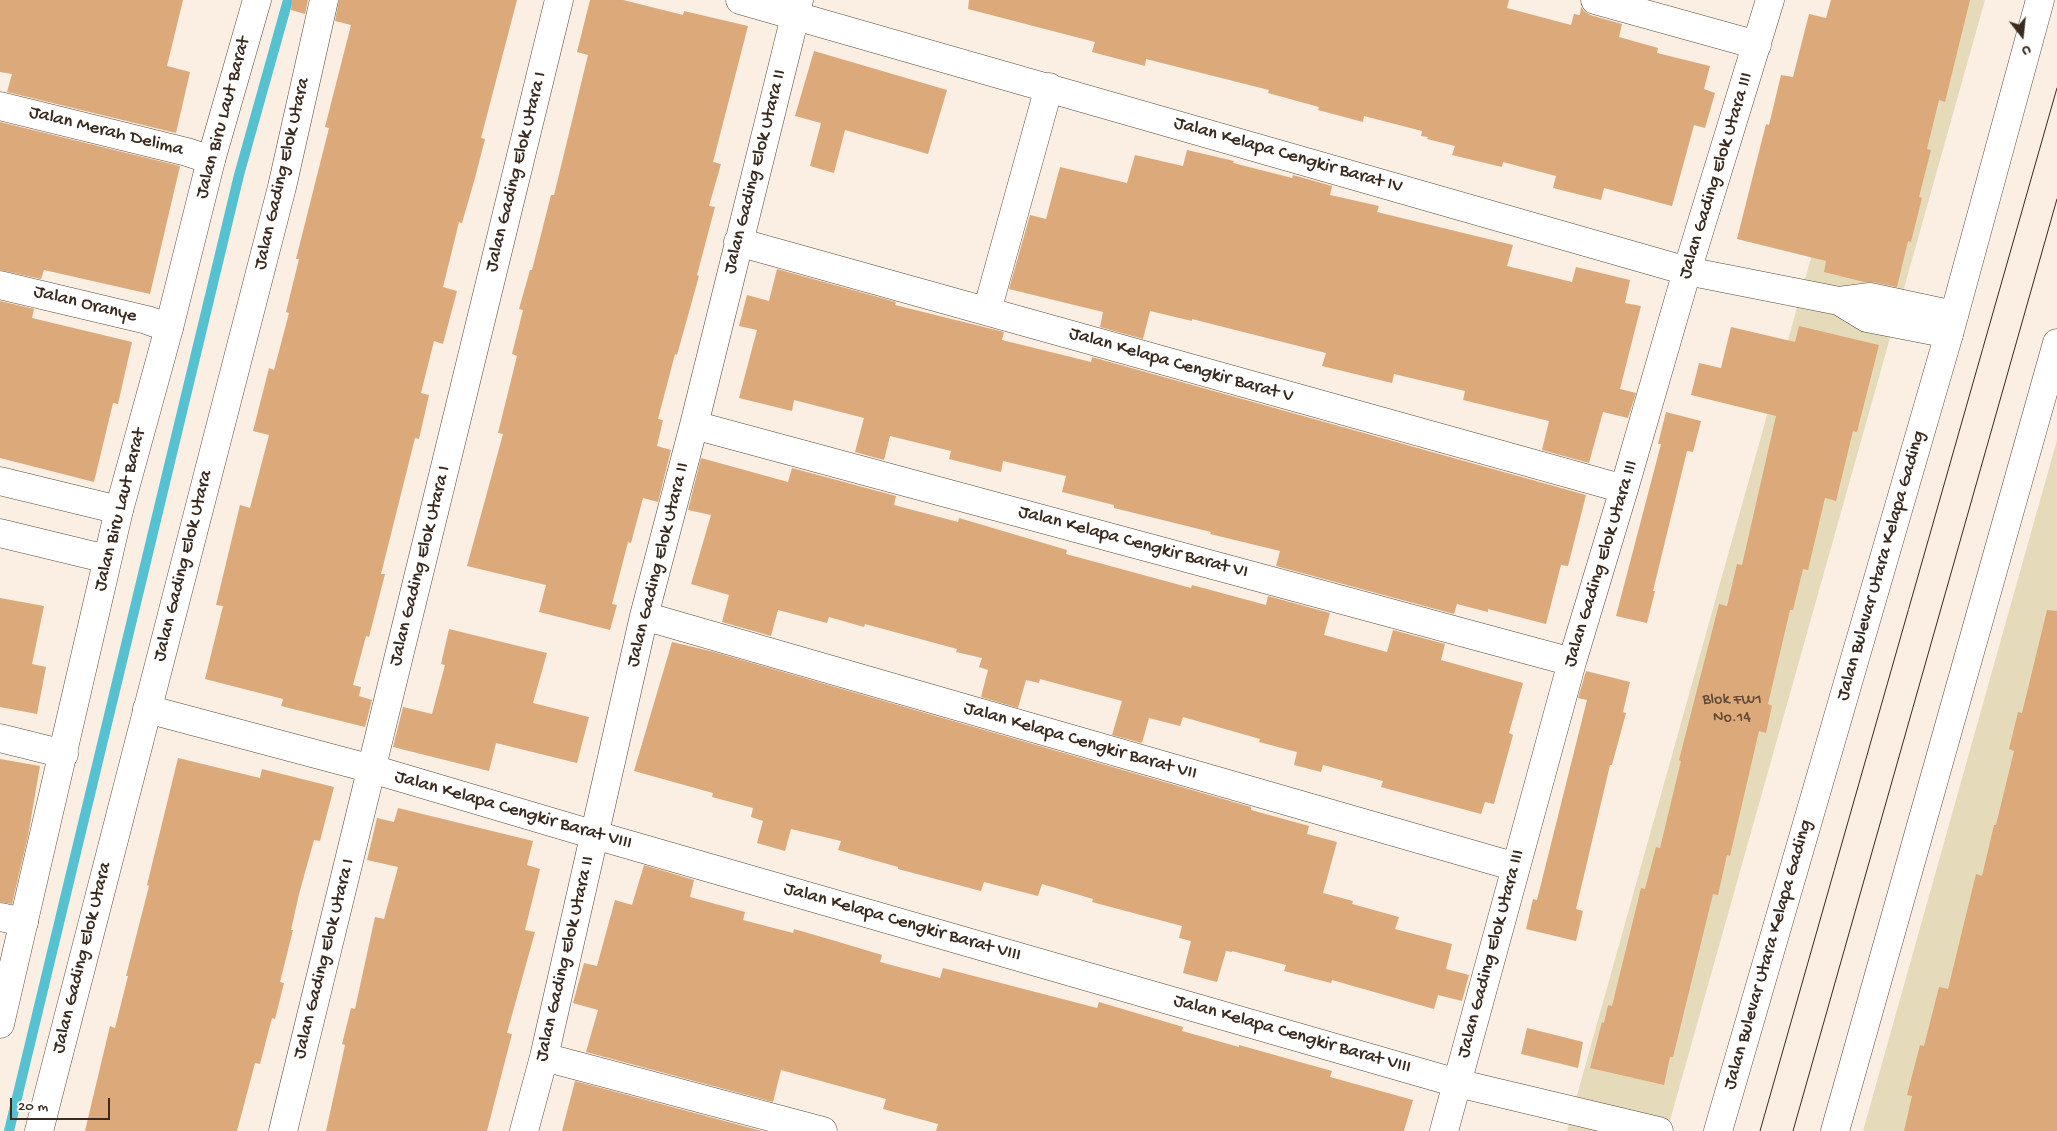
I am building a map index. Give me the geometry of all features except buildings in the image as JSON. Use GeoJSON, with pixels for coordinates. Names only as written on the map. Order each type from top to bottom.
{"type":"FeatureCollection","features":[{"type":"Feature","properties":{"kind":"street","name":"Jalan Biru Laut Barat"},"geometry":{"type":"LineString","coordinates":[[0,1024],[12,919],[64,754],[120,510],[169,328],[211,160],[257,0]]}},
{"type":"Feature","properties":{"kind":"street","name":"Jalan Gading Elok Utara"},"geometry":{"type":"LineString","coordinates":[[39,1131],[282,187],[324,0]]}},
{"type":"Feature","properties":{"kind":"street","name":"Jalan Gading Elok Utara I"},"geometry":{"type":"LineString","coordinates":[[283,1131],[559,0]]}},
{"type":"Feature","properties":{"kind":"street","name":"Jalan Kelapa Cengkir Barat IV"},"geometry":{"type":"LineString","coordinates":[[740,0],[797,8],[1049,87],[1687,272],[1839,301],[1867,318],[1952,325]]}},
{"type":"Feature","properties":{"kind":"street"},"geometry":{"type":"LineString","coordinates":[[1595,0],[1757,45]]}},
{"type":"Feature","properties":{"kind":"street","name":"Jalan Gading Elok Utara III"},"geometry":{"type":"LineString","coordinates":[[1444,1131],[1572,662],[1687,272],[1770,0]]}},
{"type":"Feature","properties":{"kind":"street","name":"Jalan Bulevar Utara Kelapa Gading"},"geometry":{"type":"LineString","coordinates":[[1718,1131],[1952,325],[2040,0]]}},
{"type":"Feature","properties":{"kind":"street","name":"Jalan Gading Elok Utara II"},"geometry":{"type":"LineString","coordinates":[[524,1131],[544,1057],[644,616],[694,425],[797,8]]}},
{"type":"Feature","properties":{"kind":"street"},"geometry":{"type":"LineString","coordinates":[[987,311],[1049,87]]}},
{"type":"Feature","properties":{"kind":"street","name":"Jalan Merah Delima"},"geometry":{"type":"LineString","coordinates":[[0,106],[187,152],[211,160]]}},
{"type":"Feature","properties":{"kind":"street","name":"Jalan Kelapa Cengkir Barat V"},"geometry":{"type":"LineString","coordinates":[[738,242],[1624,490]]}},
{"type":"Feature","properties":{"kind":"street","name":"Jalan Oranye"},"geometry":{"type":"LineString","coordinates":[[0,285],[147,320],[169,328]]}},
{"type":"Feature","properties":{"kind":"street"},"geometry":{"type":"LineString","coordinates":[[1834,1131],[2049,397],[2057,343]]}},
{"type":"Feature","properties":{"kind":"street","name":"Jalan Kelapa Cengkir Barat VI"},"geometry":{"type":"LineString","coordinates":[[694,425],[1572,662]]}},
{"type":"Feature","properties":{"kind":"street"},"geometry":{"type":"LineString","coordinates":[[0,481],[120,510]]}},
{"type":"Feature","properties":{"kind":"street"},"geometry":{"type":"LineString","coordinates":[[0,533],[108,559]]}},
{"type":"Feature","properties":{"kind":"street","name":"Jalan Kelapa Cengkir Barat VII"},"geometry":{"type":"LineString","coordinates":[[644,616],[1516,868]]}},
{"type":"Feature","properties":{"kind":"street","name":"Jalan Kelapa Cengkir Barat VIII"},"geometry":{"type":"LineString","coordinates":[[147,710],[372,769],[595,835],[1457,1082],[1659,1131]]}},
{"type":"Feature","properties":{"kind":"street"},"geometry":{"type":"LineString","coordinates":[[0,738],[64,754]]}},
{"type":"Feature","properties":{"kind":"street"},"geometry":{"type":"LineString","coordinates":[[544,1057],[823,1131]]}},
{"type":"Feature","properties":{"kind":"shaded area"},"geometry":{"type":"Polygon","coordinates":[[[1883,0],[1985,0],[1667,1131],[1567,1131],[1883,0]]]}},
{"type":"Feature","properties":{"kind":"shaded area"},"geometry":{"type":"Polygon","coordinates":[[[2057,440],[2057,906],[1995,1131],[1863,1131],[2057,440]]]}},
{"type":"Feature","properties":{"kind":"waterway"},"geometry":{"type":"LineString","coordinates":[[9,1131],[239,175],[288,0]]}},
{"type":"Feature","properties":{"kind":"tram line"},"geometry":{"type":"LineString","coordinates":[[1760,1131],[2057,88]]}},
{"type":"Feature","properties":{"kind":"tram line"},"geometry":{"type":"LineString","coordinates":[[1793,1131],[2057,199]]}}]}
